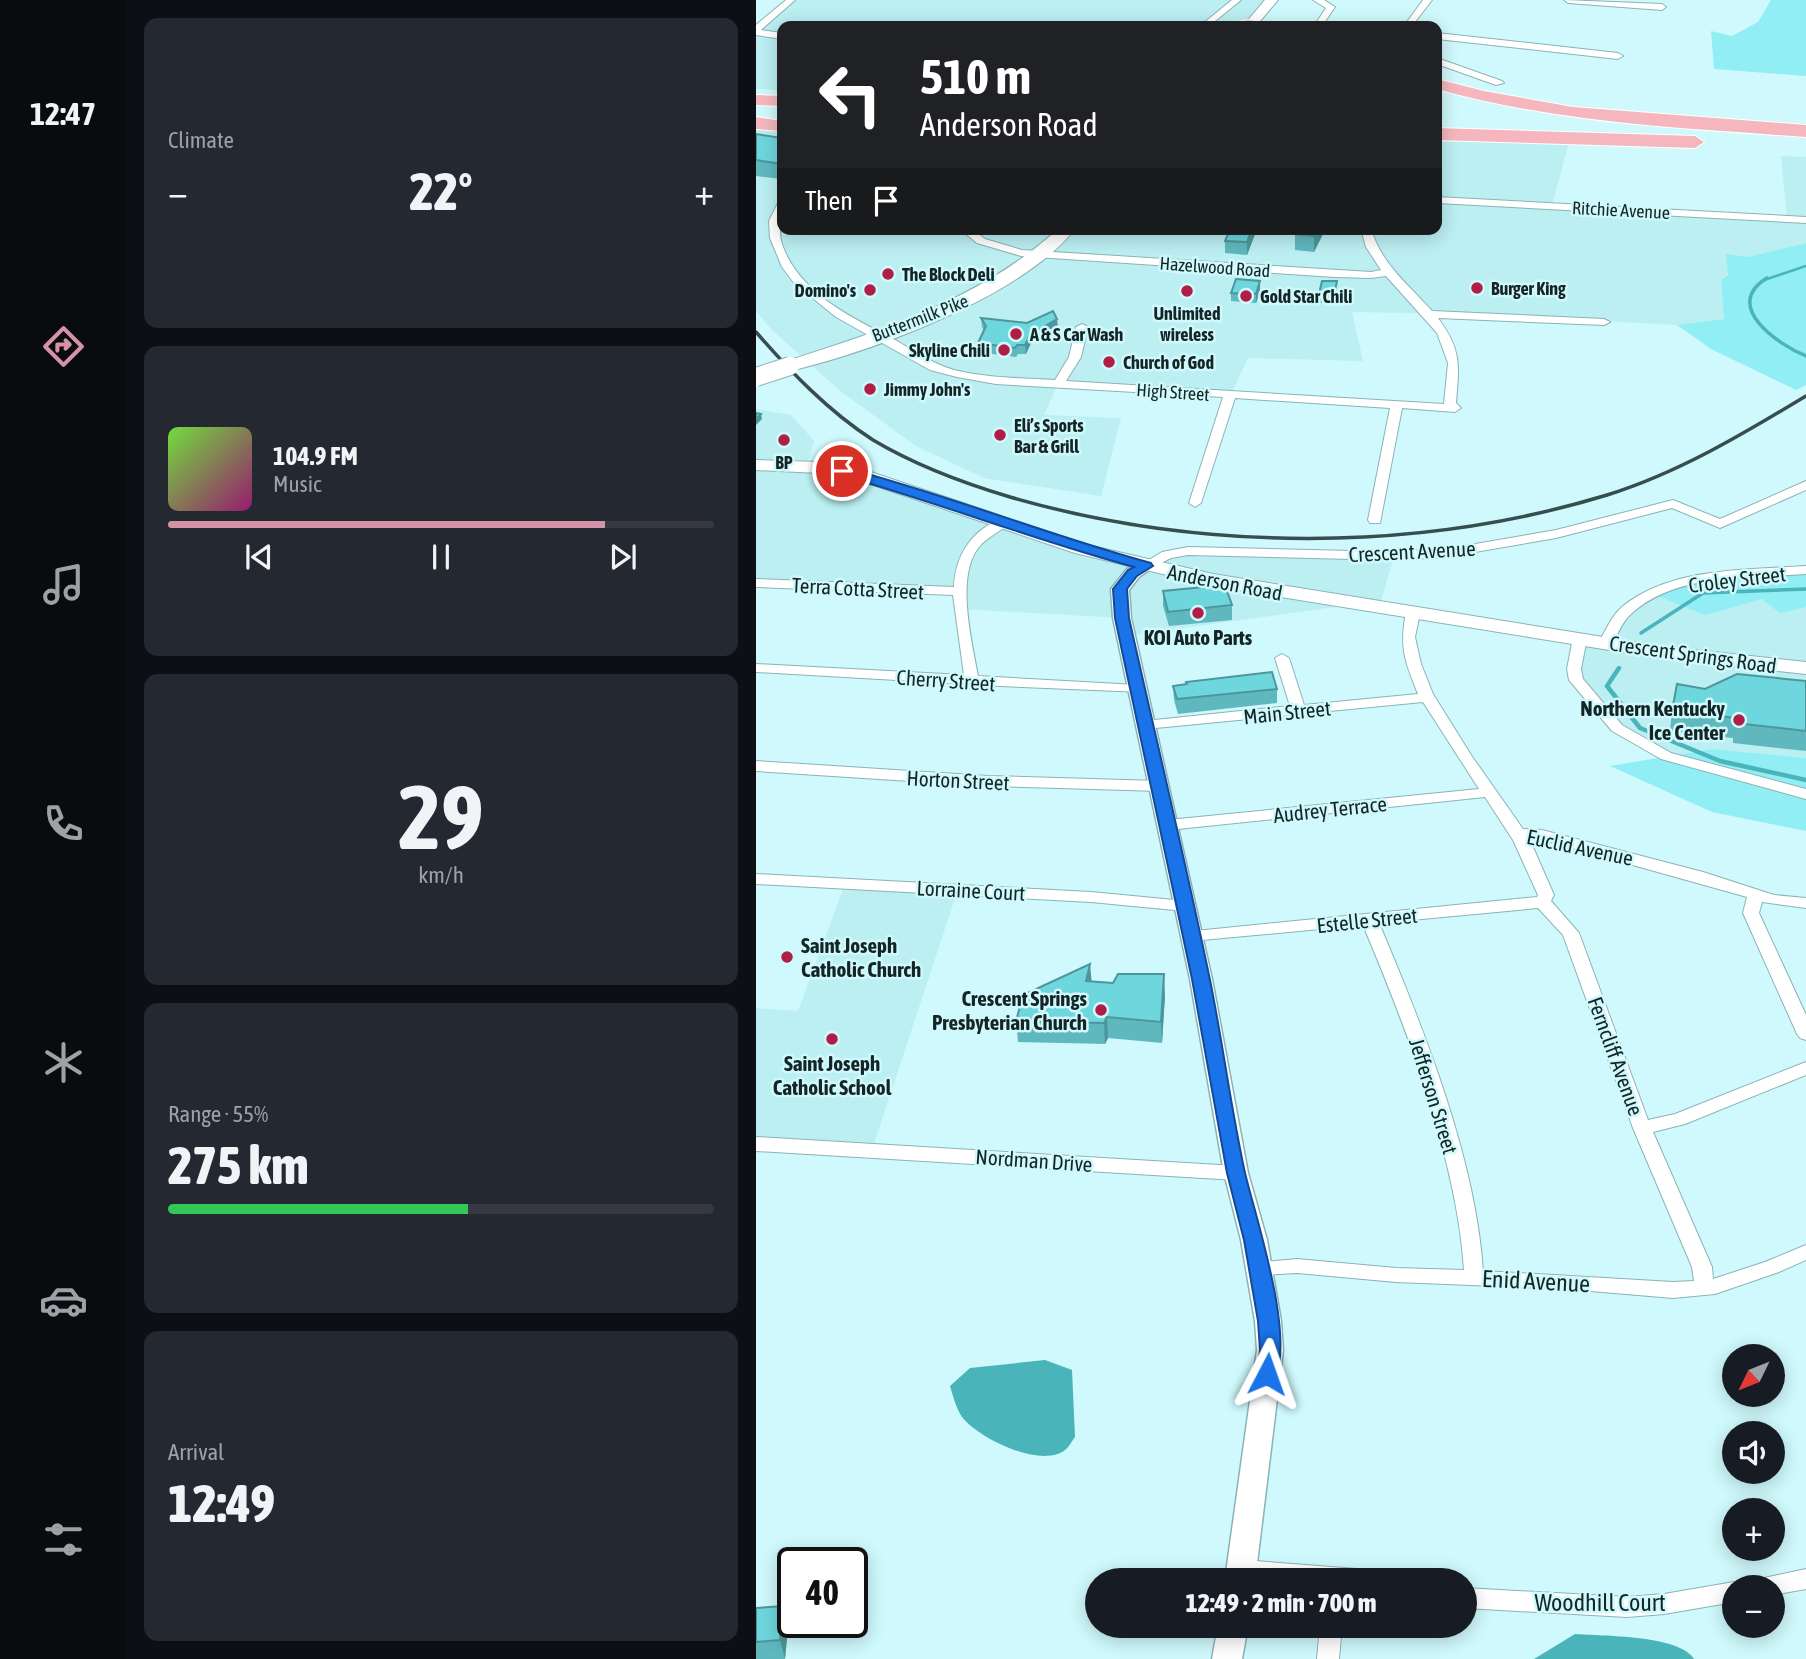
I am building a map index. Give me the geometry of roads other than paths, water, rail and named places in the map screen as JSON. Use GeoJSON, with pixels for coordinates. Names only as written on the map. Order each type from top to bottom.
{"type":"FeatureCollection","features":[{"type":"Feature","properties":{"kind":"highway"},"geometry":{"type":"LineString","coordinates":[[1442,85],[1503,102],[1570,113],[1806,131]]}},
{"type":"Feature","properties":{"kind":"highway"},"geometry":{"type":"LineString","coordinates":[[756,91],[777,92]]}},
{"type":"Feature","properties":{"kind":"highway"},"geometry":{"type":"LineString","coordinates":[[756,100],[777,101]]}},
{"type":"Feature","properties":{"kind":"highway"},"geometry":{"type":"LineString","coordinates":[[756,113],[777,113]]}},
{"type":"Feature","properties":{"kind":"highway"},"geometry":{"type":"LineString","coordinates":[[1442,122],[1806,131]]}},
{"type":"Feature","properties":{"kind":"highway"},"geometry":{"type":"LineString","coordinates":[[756,123],[777,125]]}},
{"type":"Feature","properties":{"kind":"highway"},"geometry":{"type":"LineString","coordinates":[[1442,134],[1806,145]]}},
{"type":"Feature","properties":{"kind":"highway"},"geometry":{"type":"LineString","coordinates":[[1442,142],[1570,138]]}},
{"type":"Feature","properties":{"kind":"main road"},"geometry":{"type":"LineString","coordinates":[[1253,21],[1272,0]]}},
{"type":"Feature","properties":{"kind":"main road","name":"Buttermilk Pike"},"geometry":{"type":"LineString","coordinates":[[756,377],[960,304],[1001,283],[1043,254],[1061,235]]}},
{"type":"Feature","properties":{"kind":"main road","name":"Anderson Road"},"geometry":{"type":"LineString","coordinates":[[756,465],[807,466],[857,474],[1002,523],[1146,566],[1264,590],[1580,638]]}},
{"type":"Feature","properties":{"kind":"main road","name":"Crescent Springs Road"},"geometry":{"type":"LineString","coordinates":[[1580,638],[1745,663],[1806,668]]}},
{"type":"Feature","properties":{"kind":"street"},"geometry":{"type":"LineString","coordinates":[[756,31],[791,0]]}},
{"type":"Feature","properties":{"kind":"street"},"geometry":{"type":"LineString","coordinates":[[1210,21],[1237,0]]}},
{"type":"Feature","properties":{"kind":"street"},"geometry":{"type":"LineString","coordinates":[[1317,0],[1331,7],[1321,21]]}},
{"type":"Feature","properties":{"kind":"street"},"geometry":{"type":"LineString","coordinates":[[1412,21],[1428,0]]}},
{"type":"Feature","properties":{"kind":"street"},"geometry":{"type":"LineString","coordinates":[[1568,0],[1662,7]]}},
{"type":"Feature","properties":{"kind":"street"},"geometry":{"type":"LineString","coordinates":[[756,31],[777,35]]}},
{"type":"Feature","properties":{"kind":"street"},"geometry":{"type":"LineString","coordinates":[[1442,37],[1618,56]]}},
{"type":"Feature","properties":{"kind":"street"},"geometry":{"type":"LineString","coordinates":[[1442,63],[1499,83]]}},
{"type":"Feature","properties":{"kind":"street","name":"Ritchie Avenue"},"geometry":{"type":"LineString","coordinates":[[1442,200],[1806,220]]}},
{"type":"Feature","properties":{"kind":"street","name":"High Street"},"geometry":{"type":"LineString","coordinates":[[777,216],[773,224],[774,238],[783,260],[820,303],[932,367],[957,375],[1230,396],[1455,408],[1450,404],[1454,367],[1452,351],[1430,314]]}},
{"type":"Feature","properties":{"kind":"street","name":"Hazelwood Road"},"geometry":{"type":"LineString","coordinates":[[973,235],[981,241],[1011,251],[1043,254],[1335,274],[1371,275],[1387,272]]}},
{"type":"Feature","properties":{"kind":"street"},"geometry":{"type":"LineString","coordinates":[[1367,235],[1369,245],[1387,272],[1430,314],[1604,322]]}},
{"type":"Feature","properties":{"kind":"street"},"geometry":{"type":"LineString","coordinates":[[1058,384],[1075,357],[1082,327]]}},
{"type":"Feature","properties":{"kind":"street"},"geometry":{"type":"LineString","coordinates":[[1195,503],[1230,396]]}},
{"type":"Feature","properties":{"kind":"street"},"geometry":{"type":"LineString","coordinates":[[1375,520],[1397,405]]}},
{"type":"Feature","properties":{"kind":"street","name":"Crescent Avenue"},"geometry":{"type":"LineString","coordinates":[[1146,566],[1167,555],[1188,551],[1394,556],[1446,552],[1556,534],[1677,505],[1720,524],[1806,485]]}},
{"type":"Feature","properties":{"kind":"street"},"geometry":{"type":"LineString","coordinates":[[972,682],[961,609],[961,591],[968,552],[1002,523]]}},
{"type":"Feature","properties":{"kind":"street"},"geometry":{"type":"LineString","coordinates":[[1146,566],[1133,573],[1119,594],[1268,1321],[1270,1350],[1242,1568]]}},
{"type":"Feature","properties":{"kind":"street","name":"Croley Street"},"geometry":{"type":"LineString","coordinates":[[1606,642],[1629,609],[1671,588],[1730,576],[1806,570]]}},
{"type":"Feature","properties":{"kind":"street","name":"Terra Cotta Street"},"geometry":{"type":"LineString","coordinates":[[756,583],[961,591]]}},
{"type":"Feature","properties":{"kind":"street","name":"Euclid Avenue"},"geometry":{"type":"LineString","coordinates":[[1413,613],[1408,622],[1408,643],[1428,697],[1450,739],[1491,792],[1518,834],[1536,833],[1549,836],[1756,894],[1806,903]]}},
{"type":"Feature","properties":{"kind":"street"},"geometry":{"type":"LineString","coordinates":[[1580,638],[1574,669],[1576,680],[1617,728],[1638,742],[1666,755],[1806,794]]}},
{"type":"Feature","properties":{"kind":"street"},"geometry":{"type":"LineString","coordinates":[[1282,658],[1298,711]]}},
{"type":"Feature","properties":{"kind":"street","name":"Cherry Street"},"geometry":{"type":"LineString","coordinates":[[756,668],[1137,689]]}},
{"type":"Feature","properties":{"kind":"street","name":"Main Street"},"geometry":{"type":"LineString","coordinates":[[1145,725],[1428,697]]}},
{"type":"Feature","properties":{"kind":"street","name":"Horton Street"},"geometry":{"type":"LineString","coordinates":[[756,766],[1001,782],[1160,786]]}},
{"type":"Feature","properties":{"kind":"street","name":"Audrey Terrace"},"geometry":{"type":"LineString","coordinates":[[1168,825],[1491,792]]}},
{"type":"Feature","properties":{"kind":"street"},"geometry":{"type":"LineString","coordinates":[[1518,834],[1546,895],[1542,902]]}},
{"type":"Feature","properties":{"kind":"street","name":"Lorraine Court"},"geometry":{"type":"LineString","coordinates":[[756,879],[1077,896],[1185,906]]}},
{"type":"Feature","properties":{"kind":"street"},"geometry":{"type":"LineString","coordinates":[[1756,894],[1751,913],[1806,1034]]}},
{"type":"Feature","properties":{"kind":"street","name":"Estelle Street"},"geometry":{"type":"LineString","coordinates":[[1191,936],[1370,921],[1542,902]]}},
{"type":"Feature","properties":{"kind":"street","name":"Ferncliff Avenue"},"geometry":{"type":"LineString","coordinates":[[1542,902],[1571,933],[1642,1129],[1702,1267],[1704,1288]]}},
{"type":"Feature","properties":{"kind":"street","name":"Jefferson Street"},"geometry":{"type":"LineString","coordinates":[[1370,921],[1409,1018],[1445,1128],[1470,1226],[1474,1278]]}},
{"type":"Feature","properties":{"kind":"street"},"geometry":{"type":"LineString","coordinates":[[1642,1129],[1679,1119],[1806,1068]]}},
{"type":"Feature","properties":{"kind":"street","name":"Nordman Drive"},"geometry":{"type":"LineString","coordinates":[[756,1144],[1236,1173]]}},
{"type":"Feature","properties":{"kind":"street","name":"Enid Avenue"},"geometry":{"type":"LineString","coordinates":[[1259,1268],[1297,1266],[1396,1275],[1673,1290],[1704,1288],[1772,1267],[1806,1252]]}},
{"type":"Feature","properties":{"kind":"street"},"geometry":{"type":"LineString","coordinates":[[1785,1583],[1806,1579]]}},
{"type":"Feature","properties":{"kind":"street","name":"Woodhill Court"},"geometry":{"type":"LineString","coordinates":[[1477,1599],[1627,1607],[1722,1594]]}},
{"type":"Feature","properties":{"kind":"street"},"geometry":{"type":"LineString","coordinates":[[1227,1659],[1231,1638]]}},
{"type":"Feature","properties":{"kind":"street"},"geometry":{"type":"LineString","coordinates":[[1328,1659],[1330,1638]]}},
{"type":"Feature","properties":{"kind":"waterway"},"geometry":{"type":"LineString","coordinates":[[1765,280],[1806,266]]}},
{"type":"Feature","properties":{"kind":"waterway"},"geometry":{"type":"LineString","coordinates":[[1765,280],[1754,289],[1750,300],[1752,312],[1770,334],[1806,356]]}},
{"type":"Feature","properties":{"kind":"waterway"},"geometry":{"type":"LineString","coordinates":[[1641,633],[1703,593],[1806,589]]}},
{"type":"Feature","properties":{"kind":"waterway"},"geometry":{"type":"LineString","coordinates":[[1619,668],[1607,686],[1640,728],[1720,761],[1806,780]]}},
{"type":"Feature","properties":{"kind":"railway"},"geometry":{"type":"LineString","coordinates":[[756,332],[797,376],[841,417],[873,440],[922,465],[992,492],[1082,515],[1157,528],[1232,536],[1385,536],[1460,528],[1535,514],[1607,495],[1659,476],[1734,438],[1806,396]]}},
{"type":"Feature","properties":{"kind":"place","name":"The Block Deli"},"geometry":{"type":"Point","coordinates":[888,274]}},
{"type":"Feature","properties":{"kind":"place","name":"Burger King"},"geometry":{"type":"Point","coordinates":[1477,288]}},
{"type":"Feature","properties":{"kind":"place","name":"Domino's"},"geometry":{"type":"Point","coordinates":[870,290]}},
{"type":"Feature","properties":{"kind":"place","name":"Unlimited wireless"},"geometry":{"type":"Point","coordinates":[1187,291]}},
{"type":"Feature","properties":{"kind":"place","name":"Gold Star Chili"},"geometry":{"type":"Point","coordinates":[1246,296]}},
{"type":"Feature","properties":{"kind":"place","name":"A & S Car Wash"},"geometry":{"type":"Point","coordinates":[1016,334]}},
{"type":"Feature","properties":{"kind":"place","name":"Skyline Chili"},"geometry":{"type":"Point","coordinates":[1004,350]}},
{"type":"Feature","properties":{"kind":"place","name":"Church of God"},"geometry":{"type":"Point","coordinates":[1109,362]}},
{"type":"Feature","properties":{"kind":"place","name":"Jimmy John's"},"geometry":{"type":"Point","coordinates":[870,389]}},
{"type":"Feature","properties":{"kind":"place","name":"Eli’s Sports Bar & Grill"},"geometry":{"type":"Point","coordinates":[1000,435]}},
{"type":"Feature","properties":{"kind":"place","name":"BP"},"geometry":{"type":"Point","coordinates":[784,440]}},
{"type":"Feature","properties":{"kind":"place","name":"KOI Auto Parts"},"geometry":{"type":"Point","coordinates":[1198,613]}},
{"type":"Feature","properties":{"kind":"place","name":"Northern Kentucky Ice Center"},"geometry":{"type":"Point","coordinates":[1739,720]}},
{"type":"Feature","properties":{"kind":"place","name":"Saint Joseph Catholic Church"},"geometry":{"type":"Point","coordinates":[787,957]}},
{"type":"Feature","properties":{"kind":"place","name":"Crescent Springs Presbyterian Church"},"geometry":{"type":"Point","coordinates":[1101,1010]}},
{"type":"Feature","properties":{"kind":"place","name":"Saint Joseph Catholic School"},"geometry":{"type":"Point","coordinates":[832,1039]}}]}
